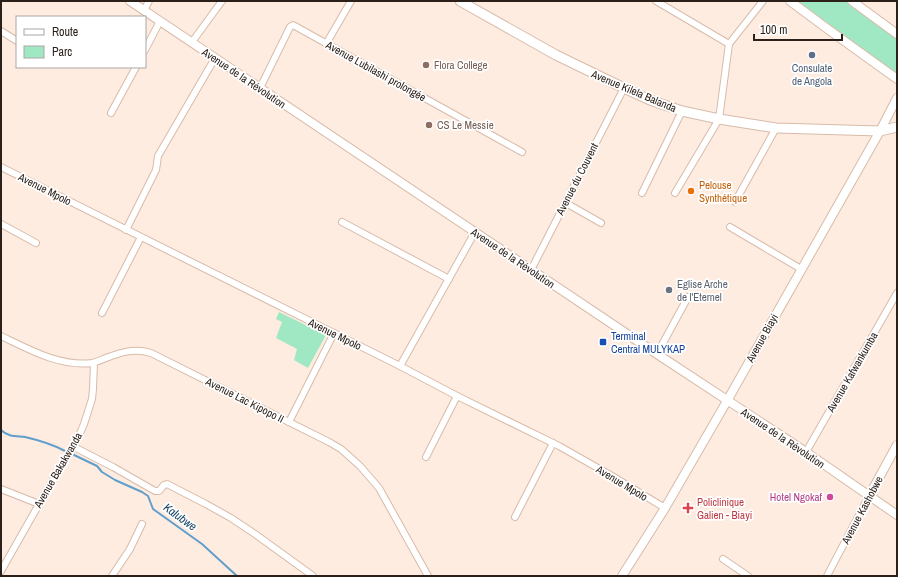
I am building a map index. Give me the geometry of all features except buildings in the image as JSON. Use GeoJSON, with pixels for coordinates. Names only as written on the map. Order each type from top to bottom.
{"type":"FeatureCollection","features":[{"type":"Feature","properties":{"kind":"main road","name":"Avenue Kilela Balanda"},"geometry":{"type":"LineString","coordinates":[[460,1],[556,55],[650,100],[682,111],[718,119],[776,128],[880,130],[897,127]]}},
{"type":"Feature","properties":{"kind":"street","name":"Avenue de la Révolution"},"geometry":{"type":"LineString","coordinates":[[130,1],[727,401],[806,452],[897,515]]}},
{"type":"Feature","properties":{"kind":"street"},"geometry":{"type":"LineString","coordinates":[[144,10],[149,1]]}},
{"type":"Feature","properties":{"kind":"street"},"geometry":{"type":"LineString","coordinates":[[192,42],[222,1]]}},
{"type":"Feature","properties":{"kind":"street"},"geometry":{"type":"LineString","coordinates":[[326,44],[351,1]]}},
{"type":"Feature","properties":{"kind":"street"},"geometry":{"type":"LineString","coordinates":[[656,1],[729,44]]}},
{"type":"Feature","properties":{"kind":"street"},"geometry":{"type":"LineString","coordinates":[[675,193],[718,119],[729,44],[763,1]]}},
{"type":"Feature","properties":{"kind":"street"},"geometry":{"type":"LineString","coordinates":[[790,1],[897,79]]}},
{"type":"Feature","properties":{"kind":"street"},"geometry":{"type":"LineString","coordinates":[[852,1],[897,34]]}},
{"type":"Feature","properties":{"kind":"street"},"geometry":{"type":"LineString","coordinates":[[146,48],[160,21]]}},
{"type":"Feature","properties":{"kind":"street","name":"Avenue Lubilashi prolongée"},"geometry":{"type":"LineString","coordinates":[[260,88],[292,26],[294,26],[522,152]]}},
{"type":"Feature","properties":{"kind":"street"},"geometry":{"type":"LineString","coordinates":[[1,31],[16,40]]}},
{"type":"Feature","properties":{"kind":"street"},"geometry":{"type":"LineString","coordinates":[[126,230],[156,170],[158,156],[215,58]]}},
{"type":"Feature","properties":{"kind":"street"},"geometry":{"type":"LineString","coordinates":[[111,113],[135,68]]}},
{"type":"Feature","properties":{"kind":"street","name":"Avenue du Couvent"},"geometry":{"type":"LineString","coordinates":[[531,270],[624,88]]}},
{"type":"Feature","properties":{"kind":"street","name":"Avenue Biayi"},"geometry":{"type":"LineString","coordinates":[[622,576],[665,508],[727,401],[897,98]]}},
{"type":"Feature","properties":{"kind":"street"},"geometry":{"type":"LineString","coordinates":[[642,193],[682,111]]}},
{"type":"Feature","properties":{"kind":"street"},"geometry":{"type":"LineString","coordinates":[[735,202],[776,128]]}},
{"type":"Feature","properties":{"kind":"street","name":"Avenue Mpolo"},"geometry":{"type":"LineString","coordinates":[[1,167],[553,443],[665,508]]}},
{"type":"Feature","properties":{"kind":"street"},"geometry":{"type":"LineString","coordinates":[[566,203],[601,223]]}},
{"type":"Feature","properties":{"kind":"street"},"geometry":{"type":"LineString","coordinates":[[342,222],[449,280]]}},
{"type":"Feature","properties":{"kind":"street"},"geometry":{"type":"LineString","coordinates":[[1,224],[36,243]]}},
{"type":"Feature","properties":{"kind":"street"},"geometry":{"type":"LineString","coordinates":[[730,227],[801,269]]}},
{"type":"Feature","properties":{"kind":"street"},"geometry":{"type":"LineString","coordinates":[[400,366],[475,232]]}},
{"type":"Feature","properties":{"kind":"street"},"geometry":{"type":"LineString","coordinates":[[102,313],[141,237]]}},
{"type":"Feature","properties":{"kind":"street","name":"Avenue Kafwankumba"},"geometry":{"type":"LineString","coordinates":[[806,452],[897,293]]}},
{"type":"Feature","properties":{"kind":"street"},"geometry":{"type":"LineString","coordinates":[[657,354],[688,297]]}},
{"type":"Feature","properties":{"kind":"street"},"geometry":{"type":"LineString","coordinates":[[289,422],[334,333]]}},
{"type":"Feature","properties":{"kind":"street","name":"Avenue Lac Kipopo II"},"geometry":{"type":"LineString","coordinates":[[1,336],[34,352],[54,359],[74,363],[94,362],[128,351],[143,351],[151,353],[329,442],[341,449],[360,466],[372,480],[386,499],[428,576]]}},
{"type":"Feature","properties":{"kind":"street","name":"Avenue Bakakwanda"},"geometry":{"type":"LineString","coordinates":[[1,571],[64,460],[74,447],[84,424],[92,399],[94,362]]}},
{"type":"Feature","properties":{"kind":"street"},"geometry":{"type":"LineString","coordinates":[[426,457],[457,396]]}},
{"type":"Feature","properties":{"kind":"street"},"geometry":{"type":"LineString","coordinates":[[516,517],[553,443]]}},
{"type":"Feature","properties":{"kind":"street","name":"Avenue Kashobwe"},"geometry":{"type":"LineString","coordinates":[[827,576],[897,445]]}},
{"type":"Feature","properties":{"kind":"street"},"geometry":{"type":"LineString","coordinates":[[74,447],[155,491],[159,491],[164,484],[167,484],[206,504],[256,534],[313,576]]}},
{"type":"Feature","properties":{"kind":"street"},"geometry":{"type":"LineString","coordinates":[[1,489],[39,504]]}},
{"type":"Feature","properties":{"kind":"street"},"geometry":{"type":"LineString","coordinates":[[112,576],[130,549],[142,524]]}},
{"type":"Feature","properties":{"kind":"street"},"geometry":{"type":"LineString","coordinates":[[723,559],[748,576]]}},
{"type":"Feature","properties":{"kind":"green space"},"geometry":{"type":"Polygon","coordinates":[[[798,1],[847,1],[897,38],[897,75],[798,1]]]}},
{"type":"Feature","properties":{"kind":"green space"},"geometry":{"type":"Polygon","coordinates":[[[279,312],[326,335],[308,368],[294,360],[297,349],[276,338],[282,322],[276,319],[279,312]]]}},
{"type":"Feature","properties":{"kind":"waterway","name":"Kalubwe"},"geometry":{"type":"LineString","coordinates":[[1,430],[9,435],[25,437],[65,451]]}},
{"type":"Feature","properties":{"kind":"waterway","name":"Kalubwe"},"geometry":{"type":"LineString","coordinates":[[72,454],[97,466],[102,472],[115,480],[148,496],[153,509],[202,544],[237,576]]}},
{"type":"Feature","properties":{"kind":"place","name":"Consulate de Angola"},"geometry":{"type":"Point","coordinates":[812,55]}},
{"type":"Feature","properties":{"kind":"place","name":"Flora College"},"geometry":{"type":"Point","coordinates":[426,65]}},
{"type":"Feature","properties":{"kind":"place","name":"CS Le Messie"},"geometry":{"type":"Point","coordinates":[429,125]}},
{"type":"Feature","properties":{"kind":"place","name":"Pelouse Synthétique"},"geometry":{"type":"Point","coordinates":[691,191]}},
{"type":"Feature","properties":{"kind":"place","name":"Eglise Arche de l'Eternel"},"geometry":{"type":"Point","coordinates":[669,290]}},
{"type":"Feature","properties":{"kind":"place","name":"Terminal Central MULYKAP"},"geometry":{"type":"Point","coordinates":[603,342]}},
{"type":"Feature","properties":{"kind":"place","name":"Hotel Ngokaf"},"geometry":{"type":"Point","coordinates":[830,497]}},
{"type":"Feature","properties":{"kind":"place","name":"Policlinique Galien - Biayi"},"geometry":{"type":"Point","coordinates":[688,508]}}]}
